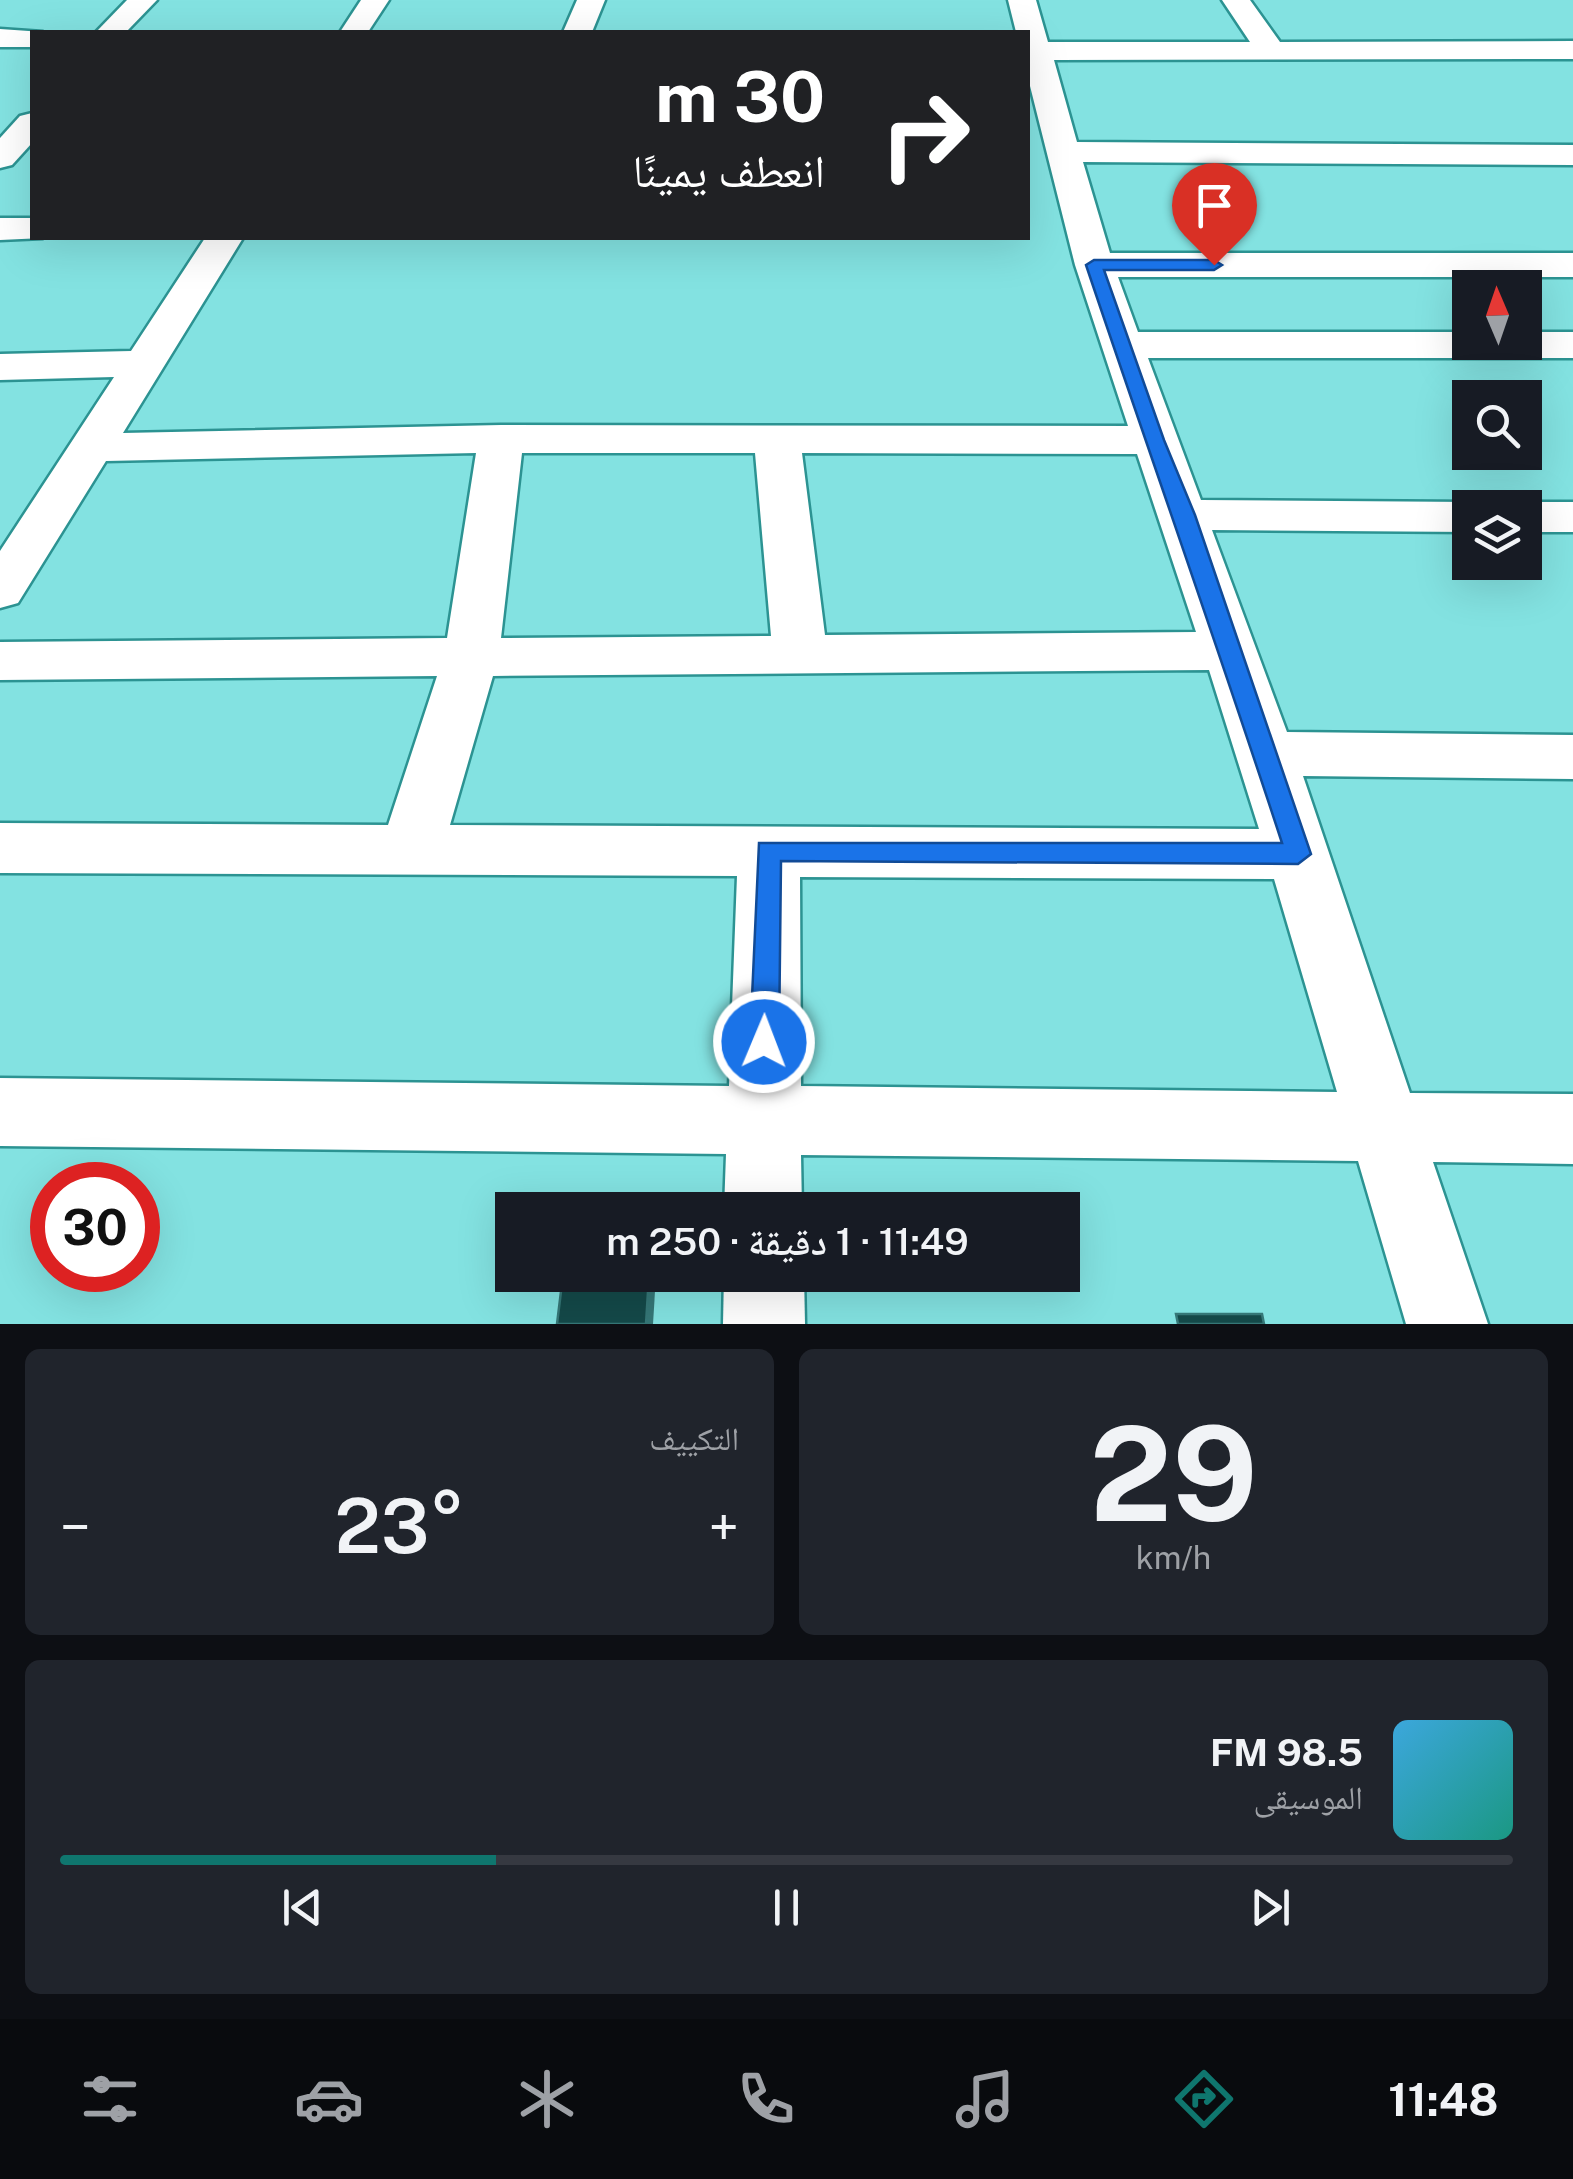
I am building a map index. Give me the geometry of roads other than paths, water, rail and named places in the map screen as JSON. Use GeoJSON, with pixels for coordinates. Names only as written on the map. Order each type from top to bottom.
{"type":"FeatureCollection","features":[{"type":"Feature","properties":{"kind":"street"},"geometry":{"type":"LineString","coordinates":[[112,30],[143,0]]}},
{"type":"Feature","properties":{"kind":"street"},"geometry":{"type":"LineString","coordinates":[[355,30],[375,0]]}},
{"type":"Feature","properties":{"kind":"street"},"geometry":{"type":"LineString","coordinates":[[579,30],[591,0]]}},
{"type":"Feature","properties":{"kind":"street"},"geometry":{"type":"LineString","coordinates":[[1236,0],[1272,51]]}},
{"type":"Feature","properties":{"kind":"street"},"geometry":{"type":"LineString","coordinates":[[1030,34],[1272,51],[1573,50]]}},
{"type":"Feature","properties":{"kind":"street"},"geometry":{"type":"LineString","coordinates":[[0,38],[30,38]]}},
{"type":"Feature","properties":{"kind":"street"},"geometry":{"type":"LineString","coordinates":[[1030,44],[1051,145],[1232,651],[1447,1324]]}},
{"type":"Feature","properties":{"kind":"street"},"geometry":{"type":"LineString","coordinates":[[0,122],[30,123]]}},
{"type":"Feature","properties":{"kind":"street"},"geometry":{"type":"LineString","coordinates":[[0,158],[30,125]]}},
{"type":"Feature","properties":{"kind":"street"},"geometry":{"type":"LineString","coordinates":[[1051,145],[1573,155]]}},
{"type":"Feature","properties":{"kind":"street"},"geometry":{"type":"LineString","coordinates":[[0,228],[30,228]]}},
{"type":"Feature","properties":{"kind":"street"},"geometry":{"type":"LineString","coordinates":[[7,569],[91,448],[223,240]]}},
{"type":"Feature","properties":{"kind":"street"},"geometry":{"type":"LineString","coordinates":[[1094,265],[1573,265]]}},
{"type":"Feature","properties":{"kind":"street"},"geometry":{"type":"LineString","coordinates":[[1125,345],[1573,345]]}},
{"type":"Feature","properties":{"kind":"street"},"geometry":{"type":"LineString","coordinates":[[0,367],[144,364]]}},
{"type":"Feature","properties":{"kind":"street"},"geometry":{"type":"LineString","coordinates":[[91,448],[501,439],[1154,440]]}},
{"type":"Feature","properties":{"kind":"street"},"geometry":{"type":"LineString","coordinates":[[412,848],[472,654],[501,439]]}},
{"type":"Feature","properties":{"kind":"street"},"geometry":{"type":"LineString","coordinates":[[777,440],[800,652]]}},
{"type":"Feature","properties":{"kind":"street"},"geometry":{"type":"LineString","coordinates":[[1185,515],[1452,517]]}},
{"type":"Feature","properties":{"kind":"street"},"geometry":{"type":"LineString","coordinates":[[1542,517],[1573,518]]}},
{"type":"Feature","properties":{"kind":"street"},"geometry":{"type":"LineString","coordinates":[[0,661],[472,654],[1232,651]]}},
{"type":"Feature","properties":{"kind":"street"},"geometry":{"type":"LineString","coordinates":[[1266,754],[1573,757]]}},
{"type":"Feature","properties":{"kind":"street"},"geometry":{"type":"LineString","coordinates":[[0,848],[1298,854]]}},
{"type":"Feature","properties":{"kind":"street"},"geometry":{"type":"LineString","coordinates":[[763,1192],[768,851]]}},
{"type":"Feature","properties":{"kind":"street"},"geometry":{"type":"LineString","coordinates":[[0,1112],[1573,1129]]}},
{"type":"Feature","properties":{"kind":"street"},"geometry":{"type":"LineString","coordinates":[[764,1292],[764,1324]]}}]}
